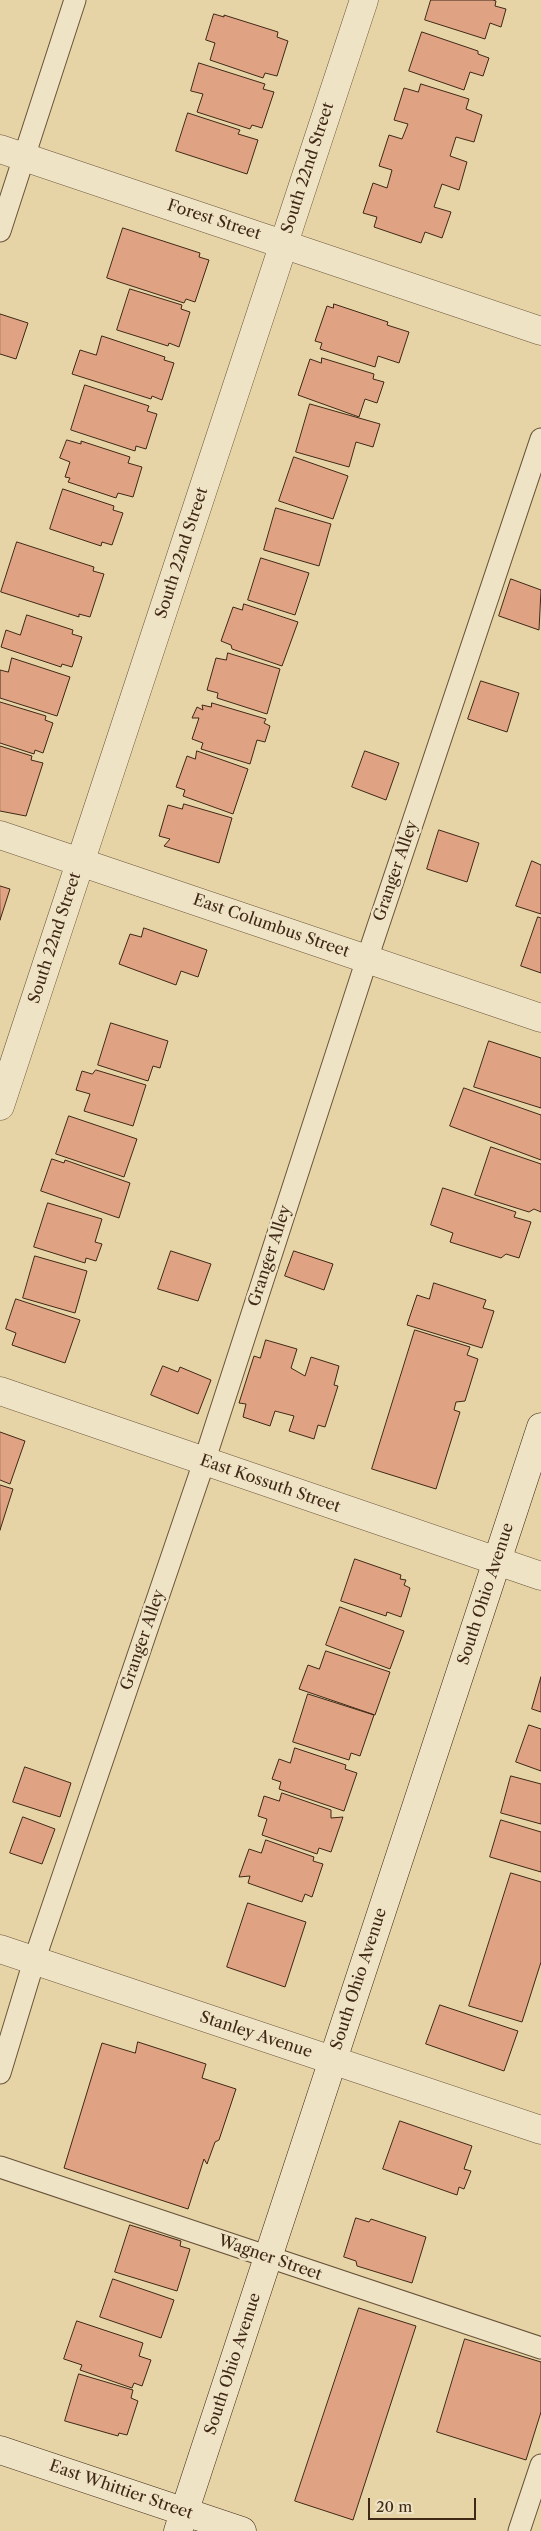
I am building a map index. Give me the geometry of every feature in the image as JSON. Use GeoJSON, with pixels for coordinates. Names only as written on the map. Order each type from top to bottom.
{"type":"FeatureCollection","features":[{"type":"Feature","properties":{"kind":"street","name":"South 22nd Street"},"geometry":{"type":"LineString","coordinates":[[0,1106],[364,0]]}},
{"type":"Feature","properties":{"kind":"street","name":"Forest Street"},"geometry":{"type":"LineString","coordinates":[[12,153],[541,331]]}},
{"type":"Feature","properties":{"kind":"street","name":"East Columbus Street"},"geometry":{"type":"LineString","coordinates":[[0,835],[541,1018]]}},
{"type":"Feature","properties":{"kind":"street","name":"East Kossuth Street"},"geometry":{"type":"LineString","coordinates":[[0,1392],[541,1576]]}},
{"type":"Feature","properties":{"kind":"street","name":"South Ohio Avenue"},"geometry":{"type":"LineString","coordinates":[[181,2521],[541,1427]]}},
{"type":"Feature","properties":{"kind":"street","name":"Stanley Avenue"},"geometry":{"type":"LineString","coordinates":[[0,1949],[541,2130]]}},
{"type":"Feature","properties":{"kind":"street","name":"East Whittier Street"},"geometry":{"type":"LineString","coordinates":[[0,2450],[181,2521],[242,2531]]}},
{"type":"Feature","properties":{"kind":"lane"},"geometry":{"type":"LineString","coordinates":[[0,231],[12,153],[75,0]]}},
{"type":"Feature","properties":{"kind":"lane","name":"Granger Alley"},"geometry":{"type":"LineString","coordinates":[[0,2073],[34,1961],[204,1462],[367,959],[541,439]]}},
{"type":"Feature","properties":{"kind":"lane","name":"Wagner Street"},"geometry":{"type":"LineString","coordinates":[[0,2167],[541,2348]]}},
{"type":"Feature","properties":{"kind":"lane"},"geometry":{"type":"LineString","coordinates":[[519,2531],[541,2465]]}},
{"type":"Feature","properties":{"kind":"building"},"geometry":{"type":"Polygon","coordinates":[[[431,0],[493,0],[496,1],[495,6],[506,9],[501,27],[490,23],[485,39],[425,20],[431,0]]]}},
{"type":"Feature","properties":{"kind":"building"},"geometry":{"type":"Polygon","coordinates":[[[214,14],[224,17],[224,15],[278,32],[277,37],[288,41],[277,76],[265,73],[263,78],[210,60],[215,43],[206,40],[214,14]]]}},
{"type":"Feature","properties":{"kind":"building"},"geometry":{"type":"Polygon","coordinates":[[[422,32],[478,51],[478,54],[489,58],[483,76],[470,72],[464,90],[409,71],[422,32]]]}},
{"type":"Feature","properties":{"kind":"building"},"geometry":{"type":"Polygon","coordinates":[[[199,63],[265,84],[263,89],[274,92],[262,128],[252,125],[250,129],[197,112],[203,94],[191,91],[199,63]]]}},
{"type":"Feature","properties":{"kind":"building"},"geometry":{"type":"Polygon","coordinates":[[[421,84],[469,99],[466,109],[482,115],[474,142],[456,137],[450,156],[467,162],[459,190],[442,184],[434,207],[451,212],[442,238],[425,232],[421,243],[374,227],[377,217],[363,213],[373,183],[387,188],[392,170],[379,166],[389,135],[402,139],[408,124],[394,120],[404,88],[418,92],[421,84]]]}},
{"type":"Feature","properties":{"kind":"building"},"geometry":{"type":"Polygon","coordinates":[[[188,113],[240,130],[238,134],[258,140],[247,174],[176,151],[188,113]]]}},
{"type":"Feature","properties":{"kind":"building"},"geometry":{"type":"Polygon","coordinates":[[[123,228],[200,253],[199,257],[209,260],[195,302],[186,299],[184,303],[107,278],[123,228]]]}},
{"type":"Feature","properties":{"kind":"building"},"geometry":{"type":"Polygon","coordinates":[[[130,289],[182,305],[181,309],[190,312],[179,347],[169,343],[168,346],[117,330],[130,289]]]}},
{"type":"Feature","properties":{"kind":"building"},"geometry":{"type":"Polygon","coordinates":[[[334,304],[388,322],[387,325],[409,332],[399,363],[378,356],[375,367],[320,349],[322,343],[315,341],[327,306],[333,308],[334,304]]]}},
{"type":"Feature","properties":{"kind":"building"},"geometry":{"type":"Polygon","coordinates":[[[0,314],[28,323],[16,359],[0,354],[0,314]]]}},
{"type":"Feature","properties":{"kind":"building"},"geometry":{"type":"Polygon","coordinates":[[[102,336],[165,357],[164,360],[174,363],[162,400],[152,396],[151,399],[72,374],[80,350],[96,355],[102,336]]]}},
{"type":"Feature","properties":{"kind":"building"},"geometry":{"type":"Polygon","coordinates":[[[322,358],[374,374],[373,379],[384,382],[377,403],[365,399],[359,417],[298,395],[310,359],[321,363],[322,358]]]}},
{"type":"Feature","properties":{"kind":"building"},"geometry":{"type":"Polygon","coordinates":[[[85,385],[149,406],[147,411],[157,414],[146,449],[136,446],[135,451],[71,430],[85,385]]]}},
{"type":"Feature","properties":{"kind":"building"},"geometry":{"type":"Polygon","coordinates":[[[310,404],[380,424],[373,447],[356,442],[349,467],[296,452],[310,404]]]}},
{"type":"Feature","properties":{"kind":"building"},"geometry":{"type":"Polygon","coordinates":[[[67,440],[81,444],[81,441],[130,457],[128,463],[142,467],[133,497],[118,493],[116,498],[68,482],[70,478],[65,477],[70,462],[60,458],[67,440]]]}},
{"type":"Feature","properties":{"kind":"building"},"geometry":{"type":"Polygon","coordinates":[[[294,457],[348,476],[333,519],[279,501],[294,457]]]}},
{"type":"Feature","properties":{"kind":"building"},"geometry":{"type":"Polygon","coordinates":[[[63,489],[114,506],[113,510],[123,513],[112,545],[102,542],[101,546],[50,529],[63,489]]]}},
{"type":"Feature","properties":{"kind":"building"},"geometry":{"type":"Polygon","coordinates":[[[276,508],[331,524],[319,566],[264,550],[276,508]]]}},
{"type":"Feature","properties":{"kind":"building"},"geometry":{"type":"Polygon","coordinates":[[[17,542],[94,567],[93,571],[104,574],[90,617],[79,614],[79,617],[1,592],[17,542]]]}},
{"type":"Feature","properties":{"kind":"building"},"geometry":{"type":"Polygon","coordinates":[[[261,558],[309,573],[295,615],[248,600],[261,558]]]}},
{"type":"Feature","properties":{"kind":"building"},"geometry":{"type":"Polygon","coordinates":[[[511,579],[541,590],[539,630],[499,616],[511,579]]]}},
{"type":"Feature","properties":{"kind":"building"},"geometry":{"type":"Polygon","coordinates":[[[244,604],[298,622],[282,666],[232,649],[231,645],[221,641],[233,607],[242,610],[244,604]]]}},
{"type":"Feature","properties":{"kind":"building"},"geometry":{"type":"Polygon","coordinates":[[[27,615],[73,630],[72,634],[82,637],[72,667],[62,664],[61,667],[1,647],[6,630],[20,635],[27,615]]]}},
{"type":"Feature","properties":{"kind":"building"},"geometry":{"type":"Polygon","coordinates":[[[228,653],[280,669],[267,714],[217,698],[218,693],[207,690],[216,658],[226,660],[228,653]]]}},
{"type":"Feature","properties":{"kind":"building"},"geometry":{"type":"Polygon","coordinates":[[[12,658],[70,677],[57,716],[0,698],[0,670],[8,672],[12,658]]]}},
{"type":"Feature","properties":{"kind":"building"},"geometry":{"type":"Polygon","coordinates":[[[481,681],[519,693],[507,732],[468,719],[481,681]]]}},
{"type":"Feature","properties":{"kind":"building"},"geometry":{"type":"Polygon","coordinates":[[[0,702],[46,716],[45,720],[53,723],[43,753],[35,750],[34,754],[0,743],[0,702]]]}},
{"type":"Feature","properties":{"kind":"building"},"geometry":{"type":"Polygon","coordinates":[[[212,703],[266,719],[264,723],[270,726],[265,742],[257,740],[250,764],[201,749],[203,743],[192,739],[199,718],[192,718],[197,707],[203,710],[202,705],[211,707],[212,703]]]}},
{"type":"Feature","properties":{"kind":"building"},"geometry":{"type":"Polygon","coordinates":[[[0,746],[32,756],[31,760],[43,763],[26,816],[0,811],[0,746]]]}},
{"type":"Feature","properties":{"kind":"building"},"geometry":{"type":"Polygon","coordinates":[[[197,751],[248,769],[233,814],[183,796],[185,790],[176,787],[187,756],[195,759],[197,751]]]}},
{"type":"Feature","properties":{"kind":"building"},"geometry":{"type":"Polygon","coordinates":[[[365,751],[399,763],[386,800],[352,787],[365,751]]]}},
{"type":"Feature","properties":{"kind":"building"},"geometry":{"type":"Polygon","coordinates":[[[184,804],[232,818],[219,863],[164,846],[170,839],[159,836],[168,805],[182,809],[184,804]]]}},
{"type":"Feature","properties":{"kind":"building"},"geometry":{"type":"Polygon","coordinates":[[[439,830],[479,843],[467,882],[427,869],[439,830]]]}},
{"type":"Feature","properties":{"kind":"building"},"geometry":{"type":"Polygon","coordinates":[[[532,861],[541,865],[541,914],[516,906],[532,861]]]}},
{"type":"Feature","properties":{"kind":"building"},"geometry":{"type":"Polygon","coordinates":[[[0,886],[10,889],[0,920],[0,886]]]}},
{"type":"Feature","properties":{"kind":"building"},"geometry":{"type":"Polygon","coordinates":[[[538,917],[541,918],[541,973],[521,966],[538,917]]]}},
{"type":"Feature","properties":{"kind":"building"},"geometry":{"type":"Polygon","coordinates":[[[144,928],[207,950],[198,977],[181,971],[176,985],[119,964],[130,934],[141,937],[144,928]]]}},
{"type":"Feature","properties":{"kind":"building"},"geometry":{"type":"Polygon","coordinates":[[[111,1023],[168,1041],[160,1068],[153,1066],[148,1081],[98,1065],[111,1023]]]}},
{"type":"Feature","properties":{"kind":"building"},"geometry":{"type":"Polygon","coordinates":[[[489,1041],[541,1058],[541,1108],[474,1087],[489,1041]]]}},
{"type":"Feature","properties":{"kind":"building"},"geometry":{"type":"Polygon","coordinates":[[[96,1070],[146,1085],[133,1126],[84,1111],[90,1094],[76,1090],[82,1071],[92,1074],[96,1070]]]}},
{"type":"Feature","properties":{"kind":"building"},"geometry":{"type":"Polygon","coordinates":[[[464,1088],[541,1115],[541,1160],[450,1126],[464,1088]]]}},
{"type":"Feature","properties":{"kind":"building"},"geometry":{"type":"Polygon","coordinates":[[[69,1116],[137,1139],[124,1177],[56,1154],[69,1116]]]}},
{"type":"Feature","properties":{"kind":"building"},"geometry":{"type":"Polygon","coordinates":[[[491,1147],[541,1164],[541,1212],[534,1209],[529,1212],[475,1195],[491,1147]]]}},
{"type":"Feature","properties":{"kind":"building"},"geometry":{"type":"Polygon","coordinates":[[[52,1159],[64,1163],[65,1160],[130,1183],[119,1218],[41,1191],[52,1159]]]}},
{"type":"Feature","properties":{"kind":"building"},"geometry":{"type":"Polygon","coordinates":[[[443,1188],[516,1212],[514,1217],[531,1222],[519,1258],[506,1254],[501,1258],[450,1242],[453,1233],[431,1225],[443,1188]]]}},
{"type":"Feature","properties":{"kind":"building"},"geometry":{"type":"Polygon","coordinates":[[[48,1203],[102,1219],[95,1242],[102,1244],[96,1261],[86,1258],[85,1263],[34,1247],[48,1203]]]}},
{"type":"Feature","properties":{"kind":"building"},"geometry":{"type":"Polygon","coordinates":[[[171,1251],[211,1264],[198,1301],[158,1289],[171,1251]]]}},
{"type":"Feature","properties":{"kind":"building"},"geometry":{"type":"Polygon","coordinates":[[[294,1251],[333,1264],[324,1290],[285,1276],[294,1251]]]}},
{"type":"Feature","properties":{"kind":"building"},"geometry":{"type":"Polygon","coordinates":[[[35,1256],[87,1271],[75,1313],[23,1298],[35,1256]]]}},
{"type":"Feature","properties":{"kind":"building"},"geometry":{"type":"Polygon","coordinates":[[[434,1283],[486,1300],[483,1308],[494,1311],[482,1348],[407,1325],[417,1295],[429,1299],[434,1283]]]}},
{"type":"Feature","properties":{"kind":"building"},"geometry":{"type":"Polygon","coordinates":[[[16,1299],[80,1320],[65,1363],[12,1345],[16,1333],[6,1329],[16,1299]]]}},
{"type":"Feature","properties":{"kind":"building"},"geometry":{"type":"Polygon","coordinates":[[[415,1330],[470,1347],[467,1355],[478,1359],[465,1401],[456,1402],[454,1410],[460,1412],[436,1489],[372,1469],[415,1330]]]}},
{"type":"Feature","properties":{"kind":"building"},"geometry":{"type":"Polygon","coordinates":[[[266,1340],[297,1349],[291,1368],[305,1376],[311,1357],[339,1366],[334,1385],[338,1386],[325,1427],[318,1425],[314,1439],[289,1431],[294,1416],[275,1411],[270,1426],[243,1417],[246,1404],[239,1403],[254,1356],[260,1358],[266,1340]]]}},
{"type":"Feature","properties":{"kind":"building"},"geometry":{"type":"Polygon","coordinates":[[[163,1366],[178,1372],[180,1367],[211,1380],[198,1414],[151,1395],[163,1366]]]}},
{"type":"Feature","properties":{"kind":"building"},"geometry":{"type":"Polygon","coordinates":[[[0,1432],[25,1441],[10,1484],[0,1480],[0,1432]]]}},
{"type":"Feature","properties":{"kind":"building"},"geometry":{"type":"Polygon","coordinates":[[[0,1485],[13,1489],[0,1530],[0,1485]]]}},
{"type":"Feature","properties":{"kind":"building"},"geometry":{"type":"Polygon","coordinates":[[[355,1559],[401,1575],[400,1579],[406,1580],[404,1585],[410,1588],[401,1617],[387,1612],[386,1616],[341,1601],[355,1559]]]}},
{"type":"Feature","properties":{"kind":"building"},"geometry":{"type":"Polygon","coordinates":[[[340,1607],[404,1631],[390,1669],[326,1645],[340,1607]]]}},
{"type":"Feature","properties":{"kind":"building"},"geometry":{"type":"Polygon","coordinates":[[[326,1651],[390,1672],[375,1715],[299,1689],[308,1665],[319,1669],[326,1651]]]}},
{"type":"Feature","properties":{"kind":"building"},"geometry":{"type":"Polygon","coordinates":[[[541,1677],[541,1712],[532,1709],[541,1677]]]}},
{"type":"Feature","properties":{"kind":"building"},"geometry":{"type":"Polygon","coordinates":[[[308,1694],[374,1715],[360,1756],[351,1753],[349,1760],[293,1742],[308,1694]]]}},
{"type":"Feature","properties":{"kind":"building"},"geometry":{"type":"Polygon","coordinates":[[[529,1725],[541,1729],[541,1771],[516,1762],[529,1725]]]}},
{"type":"Feature","properties":{"kind":"building"},"geometry":{"type":"Polygon","coordinates":[[[295,1748],[346,1765],[345,1769],[357,1773],[344,1811],[279,1789],[281,1782],[272,1779],[279,1759],[290,1763],[295,1748]]]}},
{"type":"Feature","properties":{"kind":"building"},"geometry":{"type":"Polygon","coordinates":[[[25,1767],[71,1783],[60,1817],[13,1802],[25,1767]]]}},
{"type":"Feature","properties":{"kind":"building"},"geometry":{"type":"Polygon","coordinates":[[[511,1776],[541,1784],[541,1824],[501,1813],[511,1776]]]}},
{"type":"Feature","properties":{"kind":"building"},"geometry":{"type":"Polygon","coordinates":[[[282,1793],[331,1810],[331,1818],[343,1817],[331,1852],[319,1848],[317,1854],[262,1835],[267,1819],[258,1816],[264,1796],[279,1801],[282,1793]]]}},
{"type":"Feature","properties":{"kind":"building"},"geometry":{"type":"Polygon","coordinates":[[[23,1817],[55,1829],[42,1864],[10,1853],[23,1817]]]}},
{"type":"Feature","properties":{"kind":"building"},"geometry":{"type":"Polygon","coordinates":[[[501,1820],[541,1832],[541,1872],[490,1857],[501,1820]]]}},
{"type":"Feature","properties":{"kind":"building"},"geometry":{"type":"Polygon","coordinates":[[[266,1840],[314,1857],[313,1861],[323,1864],[312,1897],[305,1894],[302,1902],[248,1883],[250,1876],[239,1877],[249,1849],[261,1853],[266,1840]]]}},
{"type":"Feature","properties":{"kind":"building"},"geometry":{"type":"Polygon","coordinates":[[[511,1873],[541,1882],[541,1962],[522,2022],[469,2006],[511,1873]]]}},
{"type":"Feature","properties":{"kind":"building"},"geometry":{"type":"Polygon","coordinates":[[[248,1903],[306,1922],[285,1987],[227,1967],[248,1903]]]}},
{"type":"Feature","properties":{"kind":"building"},"geometry":{"type":"Polygon","coordinates":[[[440,2005],[518,2031],[504,2071],[426,2044],[440,2005]]]}},
{"type":"Feature","properties":{"kind":"building"},"geometry":{"type":"Polygon","coordinates":[[[138,2042],[206,2064],[202,2078],[236,2089],[219,2140],[215,2142],[207,2164],[204,2159],[188,2209],[64,2168],[102,2043],[135,2053],[138,2042]]]}},
{"type":"Feature","properties":{"kind":"building"},"geometry":{"type":"Polygon","coordinates":[[[400,2121],[472,2146],[464,2169],[471,2171],[464,2189],[459,2187],[457,2195],[383,2169],[400,2121]]]}},
{"type":"Feature","properties":{"kind":"building"},"geometry":{"type":"Polygon","coordinates":[[[356,2218],[369,2222],[371,2219],[426,2237],[412,2283],[357,2266],[356,2261],[344,2257],[356,2218]]]}},
{"type":"Feature","properties":{"kind":"building"},"geometry":{"type":"Polygon","coordinates":[[[130,2225],[181,2241],[180,2246],[190,2249],[177,2291],[115,2272],[130,2225]]]}},
{"type":"Feature","properties":{"kind":"building"},"geometry":{"type":"Polygon","coordinates":[[[113,2279],[174,2300],[161,2338],[100,2317],[113,2279]]]}},
{"type":"Feature","properties":{"kind":"building"},"geometry":{"type":"Polygon","coordinates":[[[359,2308],[416,2326],[353,2520],[295,2501],[359,2308]]]}},
{"type":"Feature","properties":{"kind":"building"},"geometry":{"type":"Polygon","coordinates":[[[77,2321],[143,2343],[139,2356],[151,2360],[142,2386],[134,2383],[132,2388],[80,2370],[82,2365],[64,2359],[77,2321]]]}},
{"type":"Feature","properties":{"kind":"building"},"geometry":{"type":"Polygon","coordinates":[[[465,2339],[541,2362],[541,2412],[526,2460],[437,2432],[465,2339]]]}},
{"type":"Feature","properties":{"kind":"building"},"geometry":{"type":"Polygon","coordinates":[[[79,2374],[133,2390],[131,2398],[138,2401],[127,2435],[119,2433],[118,2436],[65,2421],[79,2374]]]}}]}
